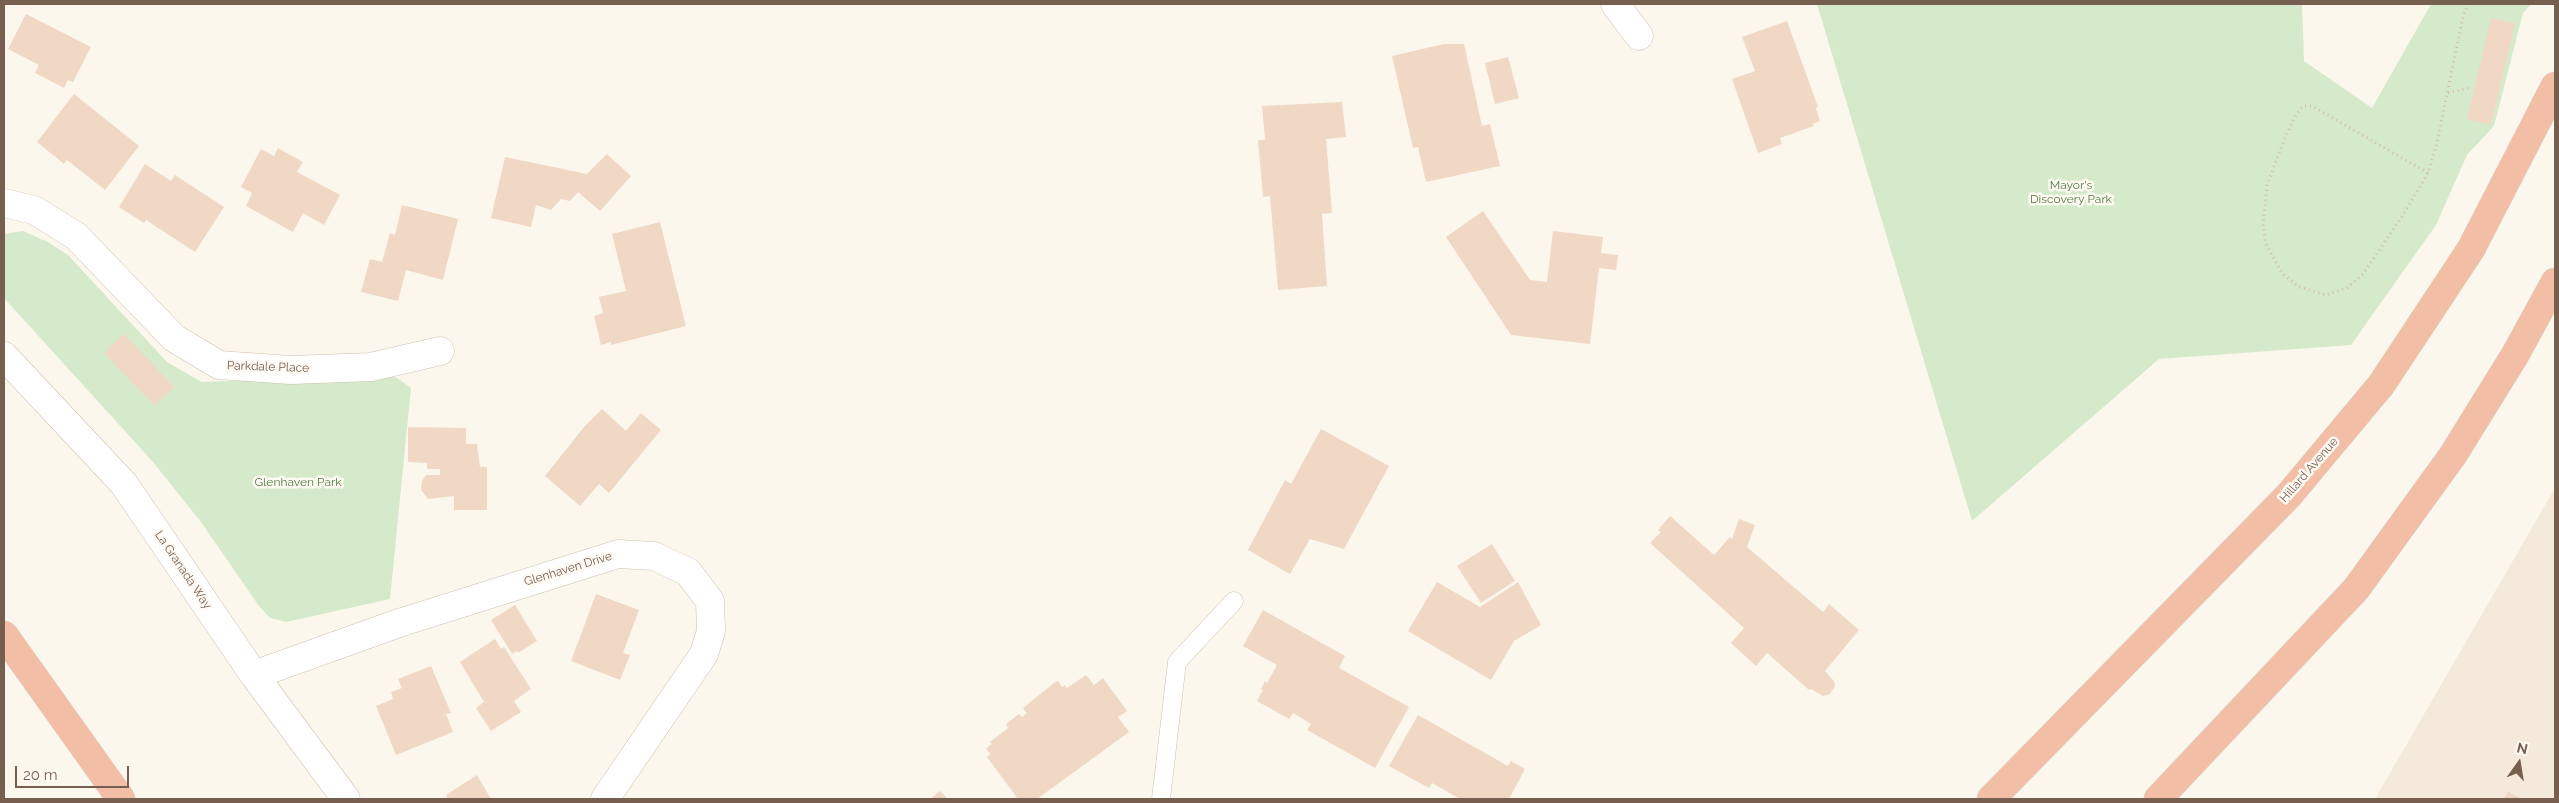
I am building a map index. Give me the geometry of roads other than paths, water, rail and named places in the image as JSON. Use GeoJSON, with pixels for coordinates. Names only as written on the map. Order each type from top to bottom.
{"type":"FeatureCollection","features":[{"type":"Feature","properties":{"kind":"highway","name":"Hillard Avenue"},"geometry":{"type":"LineString","coordinates":[[1991,799],[2289,494],[2380,385],[2471,249],[2555,86]]}},
{"type":"Feature","properties":{"kind":"highway"},"geometry":{"type":"LineString","coordinates":[[2158,799],[2356,589],[2453,455],[2515,355],[2555,282]]}},
{"type":"Feature","properties":{"kind":"highway"},"geometry":{"type":"LineString","coordinates":[[4,635],[121,799]]}},
{"type":"Feature","properties":{"kind":"street"},"geometry":{"type":"LineString","coordinates":[[1614,4],[1639,36]]}},
{"type":"Feature","properties":{"kind":"street","name":"Parkdale Place"},"geometry":{"type":"LineString","coordinates":[[4,203],[34,210],[76,236],[174,338],[219,365],[291,370],[372,367],[440,351]]}},
{"type":"Feature","properties":{"kind":"street","name":"La Granada Way"},"geometry":{"type":"LineString","coordinates":[[4,356],[124,484],[254,675],[346,799]]}},
{"type":"Feature","properties":{"kind":"street","name":"Glenhaven Drive"},"geometry":{"type":"LineString","coordinates":[[254,675],[399,623],[569,568],[618,554],[654,556],[688,572],[710,601],[711,631],[704,654],[605,799]]}},
{"type":"Feature","properties":{"kind":"lane"},"geometry":{"type":"LineString","coordinates":[[1161,799],[1177,662],[1234,601]]}},
{"type":"Feature","properties":{"kind":"park label","name":"Mayor's Discovery Park"},"geometry":{"type":"Point","coordinates":[2071,192]}},
{"type":"Feature","properties":{"kind":"park label","name":"Glenhaven Park"},"geometry":{"type":"Point","coordinates":[298,482]}}]}
